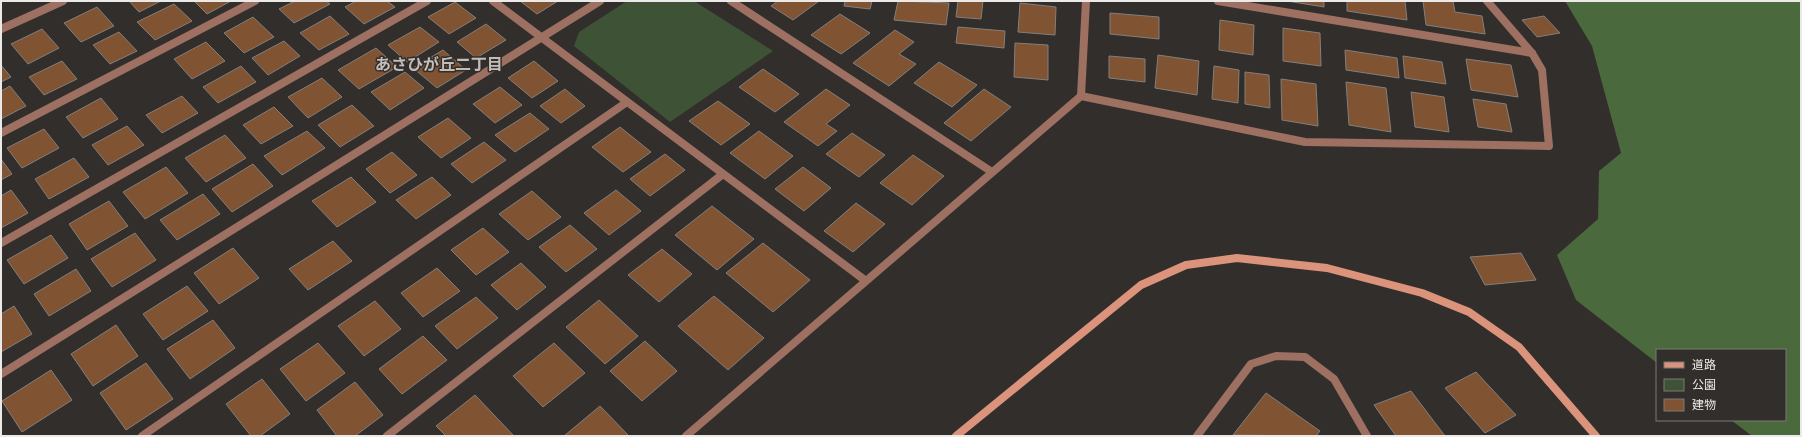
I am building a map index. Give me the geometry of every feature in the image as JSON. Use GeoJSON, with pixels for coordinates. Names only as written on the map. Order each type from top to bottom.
{"type":"FeatureCollection","features":[{"type":"Feature","properties":{"kind":"street"},"geometry":{"type":"LineString","coordinates":[[1,29],[63,1]]}},
{"type":"Feature","properties":{"kind":"street"},"geometry":{"type":"LineString","coordinates":[[1,134],[254,1]]}},
{"type":"Feature","properties":{"kind":"street"},"geometry":{"type":"LineString","coordinates":[[1,243],[427,1]]}},
{"type":"Feature","properties":{"kind":"street"},"geometry":{"type":"LineString","coordinates":[[493,1],[866,281]]}},
{"type":"Feature","properties":{"kind":"street"},"geometry":{"type":"LineString","coordinates":[[1,374],[600,1]]}},
{"type":"Feature","properties":{"kind":"street"},"geometry":{"type":"LineString","coordinates":[[731,1],[992,172]]}},
{"type":"Feature","properties":{"kind":"street"},"geometry":{"type":"LineString","coordinates":[[737,5],[744,1]]}},
{"type":"Feature","properties":{"kind":"street"},"geometry":{"type":"LineString","coordinates":[[686,436],[1081,96],[1086,1]]}},
{"type":"Feature","properties":{"kind":"street"},"geometry":{"type":"LineString","coordinates":[[1218,1],[1532,53]]}},
{"type":"Feature","properties":{"kind":"street"},"geometry":{"type":"LineString","coordinates":[[1081,96],[1305,142],[1549,146],[1542,70],[1532,53],[1487,1]]}},
{"type":"Feature","properties":{"kind":"street"},"geometry":{"type":"LineString","coordinates":[[142,436],[627,102]]}},
{"type":"Feature","properties":{"kind":"street"},"geometry":{"type":"LineString","coordinates":[[387,436],[723,174]]}},
{"type":"Feature","properties":{"kind":"street"},"geometry":{"type":"LineString","coordinates":[[956,436],[1141,285],[1186,265],[1237,258],[1327,268],[1422,293],[1469,312],[1519,347],[1596,436]]}},
{"type":"Feature","properties":{"kind":"street"},"geometry":{"type":"LineString","coordinates":[[1197,436],[1251,364],[1276,356],[1305,357],[1334,378],[1367,436]]}},
{"type":"Feature","properties":{"kind":"green space"},"geometry":{"type":"Polygon","coordinates":[[[627,1],[694,1],[773,51],[670,122],[574,46],[579,32],[627,1]]]}},
{"type":"Feature","properties":{"kind":"green space"},"geometry":{"type":"Polygon","coordinates":[[[1565,1],[1801,1],[1801,436],[1752,436],[1732,421],[1786,421],[1786,349],[1656,349],[1656,362],[1576,300],[1557,255],[1598,219],[1599,171],[1621,153],[1592,46],[1565,1]]]}},
{"type":"Feature","properties":{"kind":"building"},"geometry":{"type":"Polygon","coordinates":[[[129,1],[161,1],[139,12],[129,1]]]}},
{"type":"Feature","properties":{"kind":"building"},"geometry":{"type":"Polygon","coordinates":[[[194,1],[231,1],[207,14],[194,1]]]}},
{"type":"Feature","properties":{"kind":"building"},"geometry":{"type":"Polygon","coordinates":[[[295,1],[326,1],[330,4],[294,23],[279,9],[295,1]]]}},
{"type":"Feature","properties":{"kind":"building"},"geometry":{"type":"Polygon","coordinates":[[[356,1],[387,1],[395,7],[364,24],[345,7],[356,1]]]}},
{"type":"Feature","properties":{"kind":"building"},"geometry":{"type":"Polygon","coordinates":[[[520,1],[558,1],[537,14],[520,1]]]}},
{"type":"Feature","properties":{"kind":"building"},"geometry":{"type":"Polygon","coordinates":[[[778,1],[819,1],[793,20],[771,6],[778,1]]]}},
{"type":"Feature","properties":{"kind":"building"},"geometry":{"type":"Polygon","coordinates":[[[845,1],[872,1],[870,9],[844,6],[845,1]]]}},
{"type":"Feature","properties":{"kind":"building"},"geometry":{"type":"Polygon","coordinates":[[[898,1],[949,3],[946,25],[894,20],[898,1]]]}},
{"type":"Feature","properties":{"kind":"building"},"geometry":{"type":"Polygon","coordinates":[[[958,1],[983,1],[981,19],[956,17],[958,1]]]}},
{"type":"Feature","properties":{"kind":"building"},"geometry":{"type":"Polygon","coordinates":[[[1287,1],[1324,1],[1324,7],[1287,1]]]}},
{"type":"Feature","properties":{"kind":"building"},"geometry":{"type":"Polygon","coordinates":[[[1347,1],[1405,1],[1407,20],[1347,11],[1347,1]]]}},
{"type":"Feature","properties":{"kind":"building"},"geometry":{"type":"Polygon","coordinates":[[[1423,1],[1453,1],[1455,12],[1482,16],[1485,34],[1426,25],[1423,1]]]}},
{"type":"Feature","properties":{"kind":"building"},"geometry":{"type":"Polygon","coordinates":[[[455,2],[476,18],[449,34],[428,17],[455,2]]]}},
{"type":"Feature","properties":{"kind":"building"},"geometry":{"type":"Polygon","coordinates":[[[1020,3],[1056,7],[1055,35],[1018,32],[1020,3]]]}},
{"type":"Feature","properties":{"kind":"building"},"geometry":{"type":"Polygon","coordinates":[[[174,4],[192,21],[155,40],[137,22],[174,4]]]}},
{"type":"Feature","properties":{"kind":"building"},"geometry":{"type":"Polygon","coordinates":[[[97,7],[114,26],[81,42],[64,23],[97,7]]]}},
{"type":"Feature","properties":{"kind":"building"},"geometry":{"type":"Polygon","coordinates":[[[1110,13],[1159,17],[1159,39],[1110,34],[1110,13]]]}},
{"type":"Feature","properties":{"kind":"building"},"geometry":{"type":"Polygon","coordinates":[[[840,14],[870,33],[841,54],[811,35],[840,14]]]}},
{"type":"Feature","properties":{"kind":"building"},"geometry":{"type":"Polygon","coordinates":[[[330,16],[349,34],[319,50],[300,33],[330,16]]]}},
{"type":"Feature","properties":{"kind":"building"},"geometry":{"type":"Polygon","coordinates":[[[1544,16],[1560,33],[1537,37],[1522,20],[1544,16]]]}},
{"type":"Feature","properties":{"kind":"building"},"geometry":{"type":"Polygon","coordinates":[[[253,17],[274,37],[244,53],[224,33],[253,17]]]}},
{"type":"Feature","properties":{"kind":"building"},"geometry":{"type":"Polygon","coordinates":[[[1220,20],[1254,25],[1253,55],[1219,50],[1220,20]]]}},
{"type":"Feature","properties":{"kind":"building"},"geometry":{"type":"Polygon","coordinates":[[[486,24],[506,40],[476,58],[457,42],[486,24]]]}},
{"type":"Feature","properties":{"kind":"building"},"geometry":{"type":"Polygon","coordinates":[[[420,27],[439,42],[407,62],[388,45],[420,27]]]}},
{"type":"Feature","properties":{"kind":"building"},"geometry":{"type":"Polygon","coordinates":[[[958,27],[1005,31],[1004,48],[956,43],[958,27]]]}},
{"type":"Feature","properties":{"kind":"building"},"geometry":{"type":"Polygon","coordinates":[[[1283,28],[1320,33],[1321,66],[1283,61],[1283,28]]]}},
{"type":"Feature","properties":{"kind":"building"},"geometry":{"type":"Polygon","coordinates":[[[42,29],[59,48],[28,64],[11,44],[42,29]]]}},
{"type":"Feature","properties":{"kind":"building"},"geometry":{"type":"Polygon","coordinates":[[[895,30],[914,42],[899,54],[916,64],[889,86],[853,63],[895,30]]]}},
{"type":"Feature","properties":{"kind":"building"},"geometry":{"type":"Polygon","coordinates":[[[119,32],[137,51],[110,64],[93,45],[119,32]]]}},
{"type":"Feature","properties":{"kind":"building"},"geometry":{"type":"Polygon","coordinates":[[[284,41],[300,56],[268,75],[252,58],[284,41]]]}},
{"type":"Feature","properties":{"kind":"building"},"geometry":{"type":"Polygon","coordinates":[[[206,42],[225,61],[192,79],[174,59],[206,42]]]}},
{"type":"Feature","properties":{"kind":"building"},"geometry":{"type":"Polygon","coordinates":[[[1015,43],[1048,45],[1048,80],[1014,77],[1015,43]]]}},
{"type":"Feature","properties":{"kind":"building"},"geometry":{"type":"Polygon","coordinates":[[[376,48],[397,67],[359,89],[338,70],[376,48]]]}},
{"type":"Feature","properties":{"kind":"building"},"geometry":{"type":"Polygon","coordinates":[[[443,50],[466,70],[437,88],[413,68],[443,50]]]}},
{"type":"Feature","properties":{"kind":"building"},"geometry":{"type":"Polygon","coordinates":[[[1345,50],[1397,58],[1399,78],[1346,70],[1345,50]]]}},
{"type":"Feature","properties":{"kind":"building"},"geometry":{"type":"Polygon","coordinates":[[[1158,55],[1199,61],[1197,95],[1155,88],[1158,55]]]}},
{"type":"Feature","properties":{"kind":"building"},"geometry":{"type":"Polygon","coordinates":[[[1109,56],[1145,59],[1145,82],[1109,78],[1109,56]]]}},
{"type":"Feature","properties":{"kind":"building"},"geometry":{"type":"Polygon","coordinates":[[[1403,56],[1442,62],[1446,84],[1405,78],[1403,56]]]}},
{"type":"Feature","properties":{"kind":"building"},"geometry":{"type":"Polygon","coordinates":[[[1466,59],[1511,65],[1518,97],[1471,90],[1466,59]]]}},
{"type":"Feature","properties":{"kind":"building"},"geometry":{"type":"Polygon","coordinates":[[[62,61],[77,79],[44,95],[29,77],[62,61]]]}},
{"type":"Feature","properties":{"kind":"building"},"geometry":{"type":"Polygon","coordinates":[[[534,61],[558,81],[532,98],[508,78],[534,61]]]}},
{"type":"Feature","properties":{"kind":"building"},"geometry":{"type":"Polygon","coordinates":[[[939,62],[977,85],[952,107],[914,83],[939,62]]]}},
{"type":"Feature","properties":{"kind":"building"},"geometry":{"type":"Polygon","coordinates":[[[1,65],[11,77],[1,82],[1,65]]]}},
{"type":"Feature","properties":{"kind":"building"},"geometry":{"type":"Polygon","coordinates":[[[241,66],[256,82],[218,103],[203,87],[241,66]]]}},
{"type":"Feature","properties":{"kind":"building"},"geometry":{"type":"Polygon","coordinates":[[[1214,66],[1239,70],[1238,103],[1212,99],[1214,66]]]}},
{"type":"Feature","properties":{"kind":"building"},"geometry":{"type":"Polygon","coordinates":[[[763,69],[799,94],[775,112],[739,87],[763,69]]]}},
{"type":"Feature","properties":{"kind":"building"},"geometry":{"type":"Polygon","coordinates":[[[405,72],[424,88],[390,110],[371,92],[405,72]]]}},
{"type":"Feature","properties":{"kind":"building"},"geometry":{"type":"Polygon","coordinates":[[[1245,72],[1269,75],[1270,108],[1245,104],[1245,72]]]}},
{"type":"Feature","properties":{"kind":"building"},"geometry":{"type":"Polygon","coordinates":[[[322,78],[342,97],[308,118],[288,97],[322,78]]]}},
{"type":"Feature","properties":{"kind":"building"},"geometry":{"type":"Polygon","coordinates":[[[1281,79],[1316,84],[1318,126],[1282,120],[1281,79]]]}},
{"type":"Feature","properties":{"kind":"building"},"geometry":{"type":"Polygon","coordinates":[[[1346,82],[1386,88],[1391,132],[1349,125],[1346,82]]]}},
{"type":"Feature","properties":{"kind":"building"},"geometry":{"type":"Polygon","coordinates":[[[10,86],[26,106],[1,119],[1,91],[10,86]]]}},
{"type":"Feature","properties":{"kind":"building"},"geometry":{"type":"Polygon","coordinates":[[[500,87],[522,105],[495,123],[473,104],[500,87]]]}},
{"type":"Feature","properties":{"kind":"building"},"geometry":{"type":"Polygon","coordinates":[[[565,89],[585,106],[561,123],[540,106],[565,89]]]}},
{"type":"Feature","properties":{"kind":"building"},"geometry":{"type":"Polygon","coordinates":[[[826,89],[850,105],[826,124],[837,131],[818,146],[784,122],[826,89]]]}},
{"type":"Feature","properties":{"kind":"building"},"geometry":{"type":"Polygon","coordinates":[[[984,89],[1011,107],[971,141],[944,123],[984,89]]]}},
{"type":"Feature","properties":{"kind":"building"},"geometry":{"type":"Polygon","coordinates":[[[1411,92],[1444,97],[1449,132],[1415,127],[1411,92]]]}},
{"type":"Feature","properties":{"kind":"building"},"geometry":{"type":"Polygon","coordinates":[[[182,96],[198,113],[162,133],[146,115],[182,96]]]}},
{"type":"Feature","properties":{"kind":"building"},"geometry":{"type":"Polygon","coordinates":[[[101,98],[118,119],[83,138],[66,117],[101,98]]]}},
{"type":"Feature","properties":{"kind":"building"},"geometry":{"type":"Polygon","coordinates":[[[1473,99],[1506,104],[1512,132],[1478,127],[1473,99]]]}},
{"type":"Feature","properties":{"kind":"building"},"geometry":{"type":"Polygon","coordinates":[[[718,101],[750,124],[721,145],[689,121],[718,101]]]}},
{"type":"Feature","properties":{"kind":"building"},"geometry":{"type":"Polygon","coordinates":[[[352,105],[374,126],[340,147],[318,125],[352,105]]]}},
{"type":"Feature","properties":{"kind":"building"},"geometry":{"type":"Polygon","coordinates":[[[274,107],[293,126],[261,144],[243,125],[274,107]]]}},
{"type":"Feature","properties":{"kind":"building"},"geometry":{"type":"Polygon","coordinates":[[[530,113],[549,129],[515,152],[495,135],[530,113]]]}},
{"type":"Feature","properties":{"kind":"building"},"geometry":{"type":"Polygon","coordinates":[[[448,118],[471,138],[441,158],[418,137],[448,118]]]}},
{"type":"Feature","properties":{"kind":"building"},"geometry":{"type":"Polygon","coordinates":[[[127,126],[144,145],[108,165],[92,145],[127,126]]]}},
{"type":"Feature","properties":{"kind":"building"},"geometry":{"type":"Polygon","coordinates":[[[620,127],[651,152],[623,172],[592,147],[620,127]]]}},
{"type":"Feature","properties":{"kind":"building"},"geometry":{"type":"Polygon","coordinates":[[[44,129],[59,148],[22,168],[7,148],[44,129]]]}},
{"type":"Feature","properties":{"kind":"building"},"geometry":{"type":"Polygon","coordinates":[[[307,131],[325,148],[282,175],[264,156],[307,131]]]}},
{"type":"Feature","properties":{"kind":"building"},"geometry":{"type":"Polygon","coordinates":[[[759,131],[793,156],[765,179],[730,153],[759,131]]]}},
{"type":"Feature","properties":{"kind":"building"},"geometry":{"type":"Polygon","coordinates":[[[852,133],[885,155],[859,177],[826,154],[852,133]]]}},
{"type":"Feature","properties":{"kind":"building"},"geometry":{"type":"Polygon","coordinates":[[[225,135],[246,158],[206,182],[185,158],[225,135]]]}},
{"type":"Feature","properties":{"kind":"building"},"geometry":{"type":"Polygon","coordinates":[[[484,142],[506,160],[472,183],[451,164],[484,142]]]}},
{"type":"Feature","properties":{"kind":"building"},"geometry":{"type":"Polygon","coordinates":[[[392,152],[417,175],[390,193],[366,169],[392,152]]]}},
{"type":"Feature","properties":{"kind":"building"},"geometry":{"type":"Polygon","coordinates":[[[665,154],[685,170],[650,196],[630,179],[665,154]]]}},
{"type":"Feature","properties":{"kind":"building"},"geometry":{"type":"Polygon","coordinates":[[[913,155],[944,176],[912,205],[880,183],[913,155]]]}},
{"type":"Feature","properties":{"kind":"building"},"geometry":{"type":"Polygon","coordinates":[[[74,158],[89,177],[49,199],[35,179],[74,158]]]}},
{"type":"Feature","properties":{"kind":"building"},"geometry":{"type":"Polygon","coordinates":[[[1,159],[12,174],[1,180],[1,159]]]}},
{"type":"Feature","properties":{"kind":"building"},"geometry":{"type":"Polygon","coordinates":[[[253,164],[273,186],[232,212],[212,189],[253,164]]]}},
{"type":"Feature","properties":{"kind":"building"},"geometry":{"type":"Polygon","coordinates":[[[166,167],[188,193],[145,219],[123,192],[166,167]]]}},
{"type":"Feature","properties":{"kind":"building"},"geometry":{"type":"Polygon","coordinates":[[[803,167],[831,188],[804,211],[775,189],[803,167]]]}},
{"type":"Feature","properties":{"kind":"building"},"geometry":{"type":"Polygon","coordinates":[[[351,177],[376,202],[337,227],[312,201],[351,177]]]}},
{"type":"Feature","properties":{"kind":"building"},"geometry":{"type":"Polygon","coordinates":[[[432,177],[451,195],[416,219],[396,200],[432,177]]]}},
{"type":"Feature","properties":{"kind":"building"},"geometry":{"type":"Polygon","coordinates":[[[11,190],[28,213],[1,228],[1,196],[11,190]]]}},
{"type":"Feature","properties":{"kind":"building"},"geometry":{"type":"Polygon","coordinates":[[[616,190],[641,211],[609,235],[584,213],[616,190]]]}},
{"type":"Feature","properties":{"kind":"building"},"geometry":{"type":"Polygon","coordinates":[[[532,191],[561,217],[528,240],[499,214],[532,191]]]}},
{"type":"Feature","properties":{"kind":"building"},"geometry":{"type":"Polygon","coordinates":[[[203,194],[220,214],[177,240],[160,220],[203,194]]]}},
{"type":"Feature","properties":{"kind":"building"},"geometry":{"type":"Polygon","coordinates":[[[109,201],[128,226],[87,250],[69,224],[109,201]]]}},
{"type":"Feature","properties":{"kind":"building"},"geometry":{"type":"Polygon","coordinates":[[[856,203],[885,224],[853,252],[824,231],[856,203]]]}},
{"type":"Feature","properties":{"kind":"building"},"geometry":{"type":"Polygon","coordinates":[[[712,206],[754,239],[717,270],[675,235],[712,206]]]}},
{"type":"Feature","properties":{"kind":"building"},"geometry":{"type":"Polygon","coordinates":[[[570,225],[597,249],[566,272],[539,247],[570,225]]]}},
{"type":"Feature","properties":{"kind":"building"},"geometry":{"type":"Polygon","coordinates":[[[483,228],[509,252],[476,275],[451,250],[483,228]]]}},
{"type":"Feature","properties":{"kind":"building"},"geometry":{"type":"Polygon","coordinates":[[[135,233],[156,260],[112,287],[91,259],[135,233]]]}},
{"type":"Feature","properties":{"kind":"building"},"geometry":{"type":"Polygon","coordinates":[[[51,235],[68,258],[24,284],[7,260],[51,235]]]}},
{"type":"Feature","properties":{"kind":"building"},"geometry":{"type":"Polygon","coordinates":[[[333,241],[352,261],[308,290],[289,269],[333,241]]]}},
{"type":"Feature","properties":{"kind":"building"},"geometry":{"type":"Polygon","coordinates":[[[763,243],[810,280],[773,312],[726,273],[763,243]]]}},
{"type":"Feature","properties":{"kind":"building"},"geometry":{"type":"Polygon","coordinates":[[[233,248],[259,278],[219,304],[194,273],[233,248]]]}},
{"type":"Feature","properties":{"kind":"building"},"geometry":{"type":"Polygon","coordinates":[[[662,249],[692,274],[659,302],[628,275],[662,249]]]}},
{"type":"Feature","properties":{"kind":"building"},"geometry":{"type":"Polygon","coordinates":[[[1521,253],[1536,280],[1485,285],[1470,257],[1521,253]]]}},
{"type":"Feature","properties":{"kind":"building"},"geometry":{"type":"Polygon","coordinates":[[[521,263],[546,287],[517,310],[491,285],[521,263]]]}},
{"type":"Feature","properties":{"kind":"building"},"geometry":{"type":"Polygon","coordinates":[[[437,268],[460,291],[423,317],[401,293],[437,268]]]}},
{"type":"Feature","properties":{"kind":"building"},"geometry":{"type":"Polygon","coordinates":[[[76,269],[91,291],[49,316],[34,294],[76,269]]]}},
{"type":"Feature","properties":{"kind":"building"},"geometry":{"type":"Polygon","coordinates":[[[187,286],[208,311],[163,340],[143,314],[187,286]]]}},
{"type":"Feature","properties":{"kind":"building"},"geometry":{"type":"Polygon","coordinates":[[[714,296],[764,338],[728,370],[678,326],[714,296]]]}},
{"type":"Feature","properties":{"kind":"building"},"geometry":{"type":"Polygon","coordinates":[[[476,297],[498,318],[457,349],[435,326],[476,297]]]}},
{"type":"Feature","properties":{"kind":"building"},"geometry":{"type":"Polygon","coordinates":[[[599,300],[638,336],[605,364],[566,327],[599,300]]]}},
{"type":"Feature","properties":{"kind":"building"},"geometry":{"type":"Polygon","coordinates":[[[375,301],[401,329],[364,356],[338,326],[375,301]]]}},
{"type":"Feature","properties":{"kind":"building"},"geometry":{"type":"Polygon","coordinates":[[[14,306],[32,334],[1,352],[1,314],[14,306]]]}},
{"type":"Feature","properties":{"kind":"building"},"geometry":{"type":"Polygon","coordinates":[[[213,320],[235,348],[190,379],[167,349],[213,320]]]}},
{"type":"Feature","properties":{"kind":"building"},"geometry":{"type":"Polygon","coordinates":[[[116,325],[138,356],[93,386],[71,354],[116,325]]]}},
{"type":"Feature","properties":{"kind":"building"},"geometry":{"type":"Polygon","coordinates":[[[423,336],[447,360],[402,394],[379,369],[423,336]]]}},
{"type":"Feature","properties":{"kind":"building"},"geometry":{"type":"Polygon","coordinates":[[[645,341],[677,371],[642,401],[610,371],[645,341]]]}},
{"type":"Feature","properties":{"kind":"building"},"geometry":{"type":"Polygon","coordinates":[[[318,343],[345,373],[306,401],[280,369],[318,343]]]}},
{"type":"Feature","properties":{"kind":"building"},"geometry":{"type":"Polygon","coordinates":[[[554,343],[585,373],[543,407],[513,376],[554,343]]]}},
{"type":"Feature","properties":{"kind":"building"},"geometry":{"type":"Polygon","coordinates":[[[146,363],[173,399],[126,430],[100,393],[146,363]]]}},
{"type":"Feature","properties":{"kind":"building"},"geometry":{"type":"Polygon","coordinates":[[[51,370],[72,400],[22,432],[2,401],[51,370]]]}},
{"type":"Feature","properties":{"kind":"building"},"geometry":{"type":"Polygon","coordinates":[[[1476,372],[1516,415],[1485,433],[1445,388],[1476,372]]]}},
{"type":"Feature","properties":{"kind":"building"},"geometry":{"type":"Polygon","coordinates":[[[262,379],[290,414],[260,436],[251,436],[226,404],[262,379]]]}},
{"type":"Feature","properties":{"kind":"building"},"geometry":{"type":"Polygon","coordinates":[[[355,382],[383,415],[355,436],[337,436],[317,410],[355,382]]]}},
{"type":"Feature","properties":{"kind":"building"},"geometry":{"type":"Polygon","coordinates":[[[1411,391],[1445,436],[1396,436],[1374,405],[1411,391]]]}},
{"type":"Feature","properties":{"kind":"building"},"geometry":{"type":"Polygon","coordinates":[[[1266,393],[1320,431],[1316,436],[1233,435],[1266,393]]]}},
{"type":"Feature","properties":{"kind":"building"},"geometry":{"type":"Polygon","coordinates":[[[475,395],[514,436],[446,436],[436,426],[475,395]]]}},
{"type":"Feature","properties":{"kind":"building"},"geometry":{"type":"Polygon","coordinates":[[[600,406],[629,436],[564,436],[600,406]]]}},
{"type":"Feature","properties":{"kind":"district","name":"あさひが丘二丁目"},"geometry":{"type":"Point","coordinates":[439,64]}}]}
